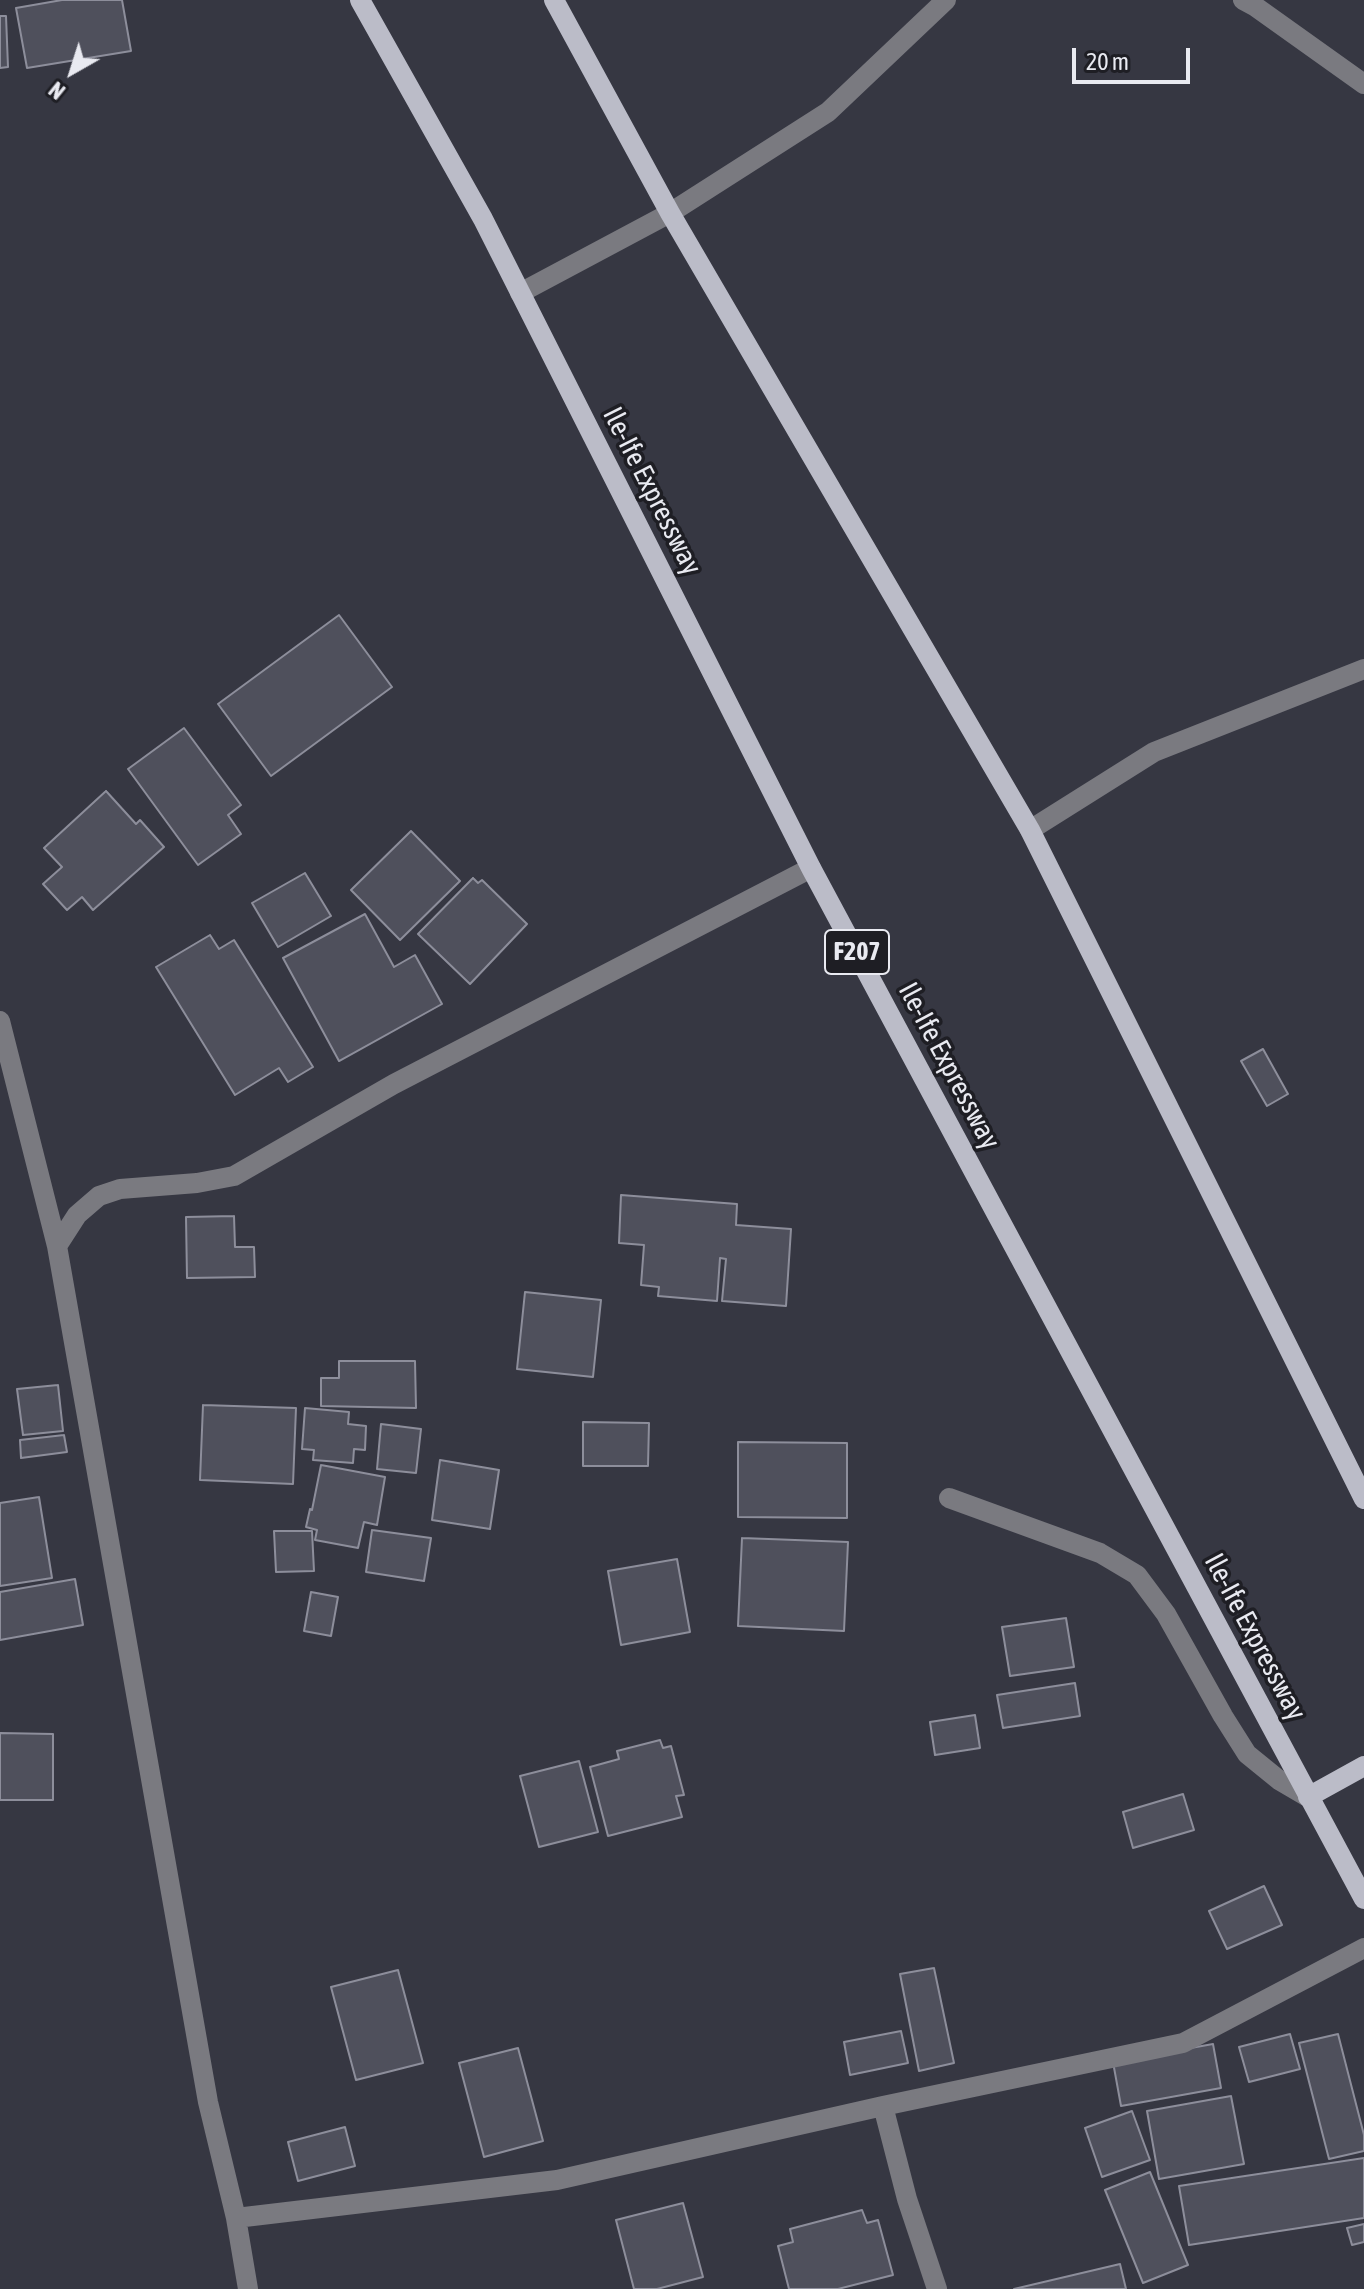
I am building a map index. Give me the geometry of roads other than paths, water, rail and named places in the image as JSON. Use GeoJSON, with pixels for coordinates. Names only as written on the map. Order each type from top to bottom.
{"type":"FeatureCollection","features":[{"type":"Feature","properties":{"kind":"main road","name":"Ile-Ife Expressway"},"geometry":{"type":"LineString","coordinates":[[360,0],[483,219],[811,868],[1364,1899]]}},
{"type":"Feature","properties":{"kind":"main road"},"geometry":{"type":"LineString","coordinates":[[554,0],[670,213],[1030,830],[1364,1499]]}},
{"type":"Feature","properties":{"kind":"main road"},"geometry":{"type":"LineString","coordinates":[[1308,1797],[1364,1766]]}},
{"type":"Feature","properties":{"kind":"street"},"geometry":{"type":"LineString","coordinates":[[520,293],[670,213],[828,112],[946,0]]}},
{"type":"Feature","properties":{"kind":"street"},"geometry":{"type":"LineString","coordinates":[[1243,0],[1364,84]]}},
{"type":"Feature","properties":{"kind":"street"},"geometry":{"type":"LineString","coordinates":[[1030,830],[1154,752],[1364,669]]}},
{"type":"Feature","properties":{"kind":"street"},"geometry":{"type":"LineString","coordinates":[[57,1246],[77,1215],[99,1196],[120,1189],[197,1183],[234,1176],[394,1084],[811,868]]}},
{"type":"Feature","properties":{"kind":"street"},"geometry":{"type":"LineString","coordinates":[[0,1021],[57,1246],[208,2102],[236,2218],[248,2289]]}},
{"type":"Feature","properties":{"kind":"street"},"geometry":{"type":"LineString","coordinates":[[949,1498],[1100,1553],[1137,1575],[1166,1614],[1247,1754],[1279,1780],[1308,1797]]}},
{"type":"Feature","properties":{"kind":"street"},"geometry":{"type":"LineString","coordinates":[[236,2218],[557,2180],[883,2106],[1183,2043],[1364,1948]]}},
{"type":"Feature","properties":{"kind":"street"},"geometry":{"type":"LineString","coordinates":[[883,2106],[907,2199],[937,2289]]}}]}
